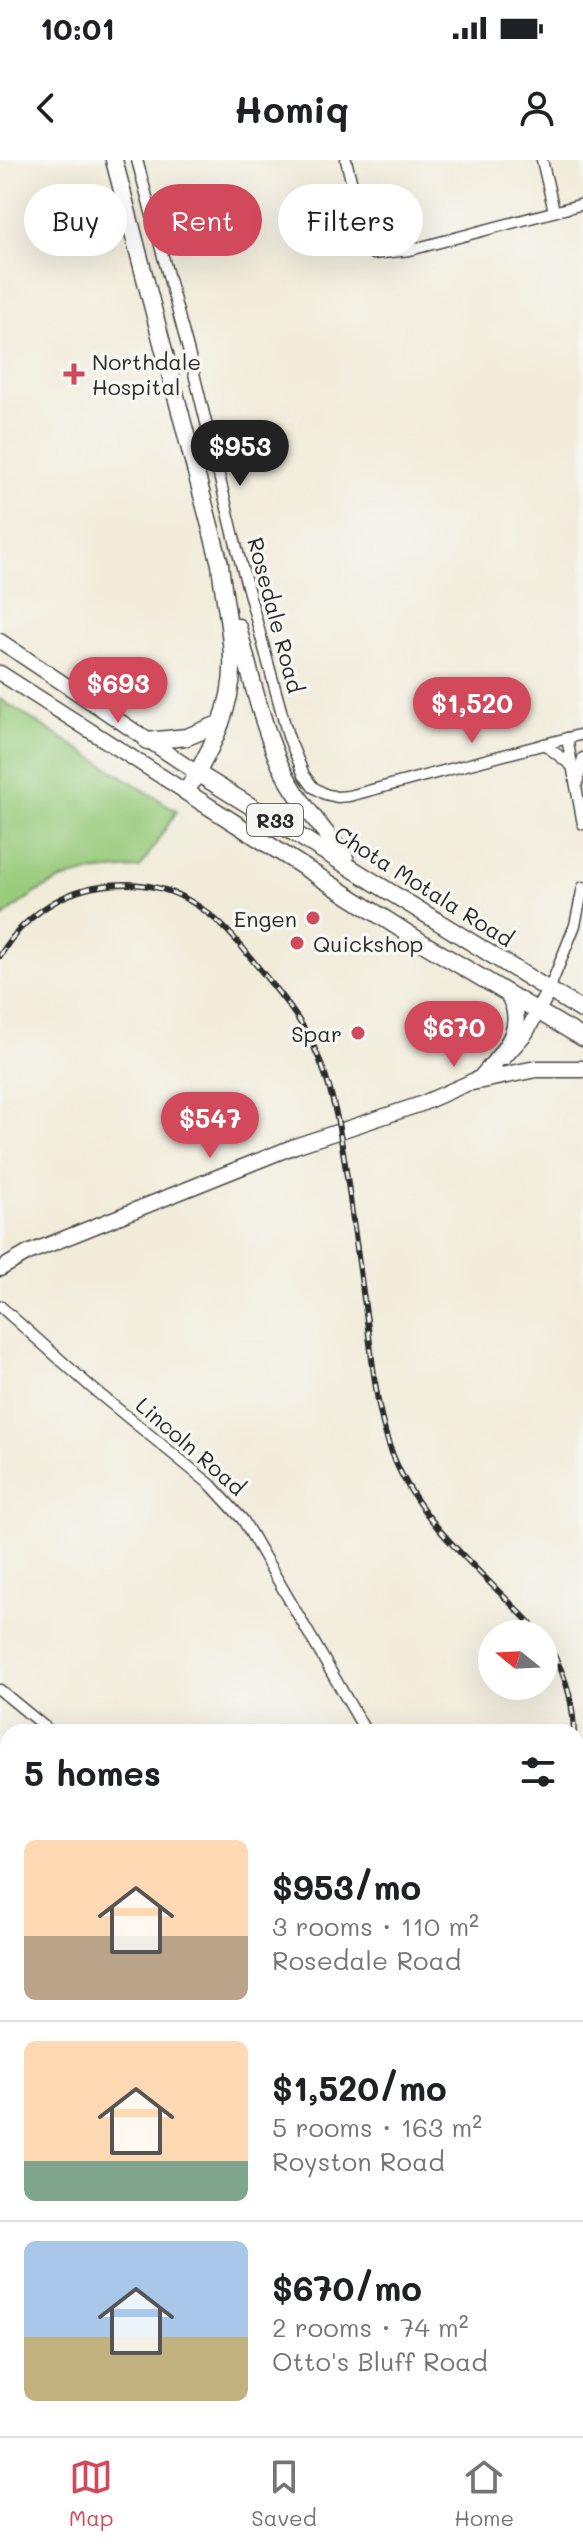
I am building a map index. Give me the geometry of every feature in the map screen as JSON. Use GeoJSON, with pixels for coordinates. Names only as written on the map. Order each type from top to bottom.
{"type":"FeatureCollection","features":[{"type":"Feature","properties":{"kind":"main road"},"geometry":{"type":"LineString","coordinates":[[114,160],[261,713],[281,767],[309,812],[352,867]]}},
{"type":"Feature","properties":{"kind":"main road"},"geometry":{"type":"LineString","coordinates":[[0,673],[186,792],[221,723],[228,702],[233,661],[220,564]]}},
{"type":"Feature","properties":{"kind":"main road","name":"Chota Motala Road"},"geometry":{"type":"LineString","coordinates":[[0,641],[197,773],[583,1011]]}},
{"type":"Feature","properties":{"kind":"main road"},"geometry":{"type":"LineString","coordinates":[[147,741],[187,737],[221,723]]}},
{"type":"Feature","properties":{"kind":"main road","name":"R33"},"geometry":{"type":"LineString","coordinates":[[186,792],[426,945],[583,1038]]}},
{"type":"Feature","properties":{"kind":"main road"},"geometry":{"type":"LineString","coordinates":[[477,1080],[511,1051],[539,1011],[549,990]]}},
{"type":"Feature","properties":{"kind":"main road"},"geometry":{"type":"LineString","coordinates":[[477,1080],[514,1032],[517,1011],[508,994]]}},
{"type":"Feature","properties":{"kind":"main road"},"geometry":{"type":"LineString","coordinates":[[0,1269],[28,1253],[295,1146],[421,1104],[477,1080],[536,1069],[583,1069]]}},
{"type":"Feature","properties":{"kind":"street","name":"Rosedale Road"},"geometry":{"type":"LineString","coordinates":[[137,160],[288,736],[304,775],[313,787],[337,797],[370,791],[583,734]]}},
{"type":"Feature","properties":{"kind":"street"},"geometry":{"type":"LineString","coordinates":[[346,160],[370,251],[378,255],[410,250],[583,204]]}},
{"type":"Feature","properties":{"kind":"street"},"geometry":{"type":"LineString","coordinates":[[542,160],[554,211]]}},
{"type":"Feature","properties":{"kind":"street"},"geometry":{"type":"LineString","coordinates":[[567,738],[583,824]]}},
{"type":"Feature","properties":{"kind":"street"},"geometry":{"type":"LineString","coordinates":[[544,744],[572,766]]}},
{"type":"Feature","properties":{"kind":"street"},"geometry":{"type":"LineString","coordinates":[[576,788],[583,758]]}},
{"type":"Feature","properties":{"kind":"street"},"geometry":{"type":"LineString","coordinates":[[549,990],[575,925],[583,887]]}},
{"type":"Feature","properties":{"kind":"street","name":"Lincoln Road"},"geometry":{"type":"LineString","coordinates":[[0,1306],[224,1498],[243,1520],[361,1724]]}},
{"type":"Feature","properties":{"kind":"street"},"geometry":{"type":"LineString","coordinates":[[0,1690],[41,1724]]}},
{"type":"Feature","properties":{"kind":"green space"},"geometry":{"type":"Polygon","coordinates":[[[0,699],[177,811],[140,868],[98,871],[64,879],[34,894],[0,920],[0,699]]]}},
{"type":"Feature","properties":{"kind":"railway"},"geometry":{"type":"LineString","coordinates":[[0,956],[30,919],[70,894],[101,886],[147,886],[167,891],[203,909],[235,939],[275,988],[300,1021],[313,1045],[332,1098],[346,1173],[377,1394],[394,1458],[422,1508],[440,1530],[527,1620]]}},
{"type":"Feature","properties":{"kind":"railway"},"geometry":{"type":"LineString","coordinates":[[558,1663],[566,1683],[573,1724]]}},
{"type":"Feature","properties":{"kind":"place","name":"Northdale Hospital"},"geometry":{"type":"Point","coordinates":[74,374]}},
{"type":"Feature","properties":{"kind":"place","name":"Engen"},"geometry":{"type":"Point","coordinates":[313,918]}},
{"type":"Feature","properties":{"kind":"place","name":"Quickshop"},"geometry":{"type":"Point","coordinates":[297,943]}},
{"type":"Feature","properties":{"kind":"place","name":"Spar"},"geometry":{"type":"Point","coordinates":[358,1033]}}]}
